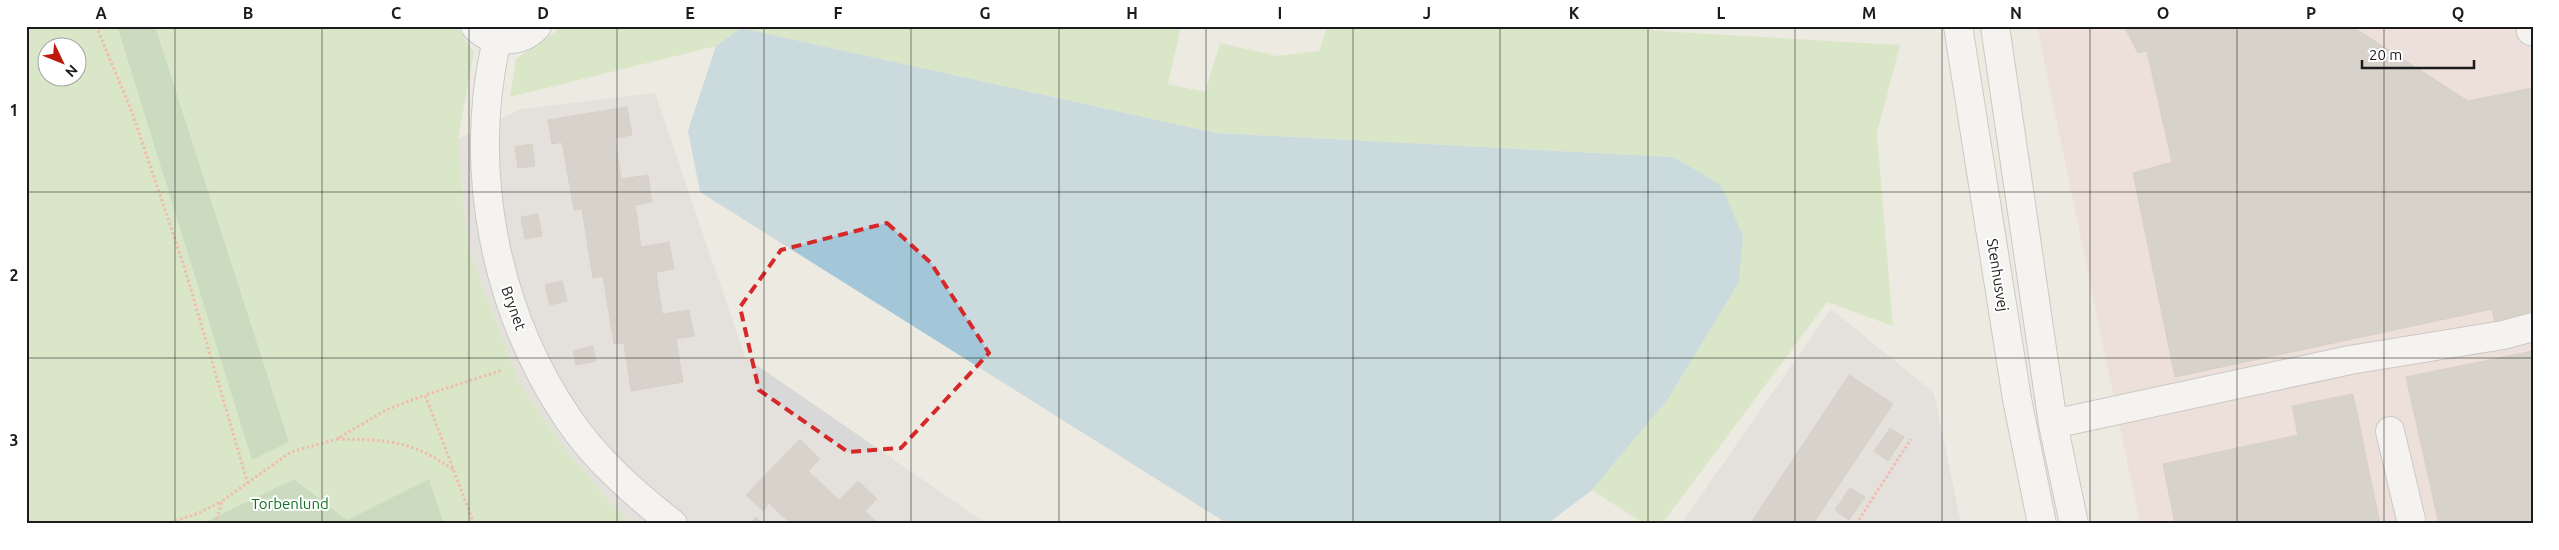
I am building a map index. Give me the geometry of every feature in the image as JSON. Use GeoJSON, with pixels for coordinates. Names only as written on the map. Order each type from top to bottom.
{"type":"FeatureCollection","features":[{"type":"Feature","properties":{"kind":"street"},"geometry":{"type":"LineString","coordinates":[[486,32],[508,40],[522,37],[537,26]]}},
{"type":"Feature","properties":{"kind":"street","name":"Stenhusvej"},"geometry":{"type":"LineString","coordinates":[[1958,26],[2017,399],[2042,524]]}},
{"type":"Feature","properties":{"kind":"street"},"geometry":{"type":"LineString","coordinates":[[1995,26],[2053,424],[2074,524]]}},
{"type":"Feature","properties":{"kind":"street","name":"Brynet"},"geometry":{"type":"LineString","coordinates":[[486,32],[490,72],[484,160],[486,191],[504,284],[533,361],[569,420],[594,452],[653,509],[673,524]]}},
{"type":"Feature","properties":{"kind":"street"},"geometry":{"type":"LineString","coordinates":[[2053,424],[2350,360],[2503,335],[2533,327]]}},
{"type":"Feature","properties":{"kind":"street"},"geometry":{"type":"LineString","coordinates":[[2390,431],[2412,524]]}},
{"type":"Feature","properties":{"kind":"path"},"geometry":{"type":"LineString","coordinates":[[96,26],[132,112],[181,257],[248,484]]}},
{"type":"Feature","properties":{"kind":"path"},"geometry":{"type":"LineString","coordinates":[[166,524],[199,513],[222,501],[291,452],[337,439],[386,410],[425,395],[533,361]]}},
{"type":"Feature","properties":{"kind":"path"},"geometry":{"type":"LineString","coordinates":[[425,395],[474,524]]}},
{"type":"Feature","properties":{"kind":"path"},"geometry":{"type":"LineString","coordinates":[[337,439],[401,442],[432,455],[454,470]]}},
{"type":"Feature","properties":{"kind":"path"},"geometry":{"type":"LineString","coordinates":[[1856,524],[1912,439]]}},
{"type":"Feature","properties":{"kind":"path"},"geometry":{"type":"LineString","coordinates":[[215,524],[222,501]]}},
{"type":"Feature","properties":{"kind":"highlighted area"},"geometry":{"type":"Polygon","coordinates":[[[887,223],[931,263],[989,353],[901,448],[848,452],[759,390],[740,307],[781,250],[887,223]]]}},
{"type":"Feature","properties":{"kind":"shaded area"},"geometry":{"type":"Polygon","coordinates":[[[2037,26],[2533,26],[2533,524],[2140,524],[2037,26]]]}},
{"type":"Feature","properties":{"kind":"shaded area"},"geometry":{"type":"Polygon","coordinates":[[[655,93],[745,357],[987,524],[633,524],[620,513],[567,452],[519,382],[468,247],[458,139],[521,109],[655,93]]]}},
{"type":"Feature","properties":{"kind":"shaded area"},"geometry":{"type":"Polygon","coordinates":[[[1831,309],[1934,393],[1961,524],[1681,524],[1831,309]]]}},
{"type":"Feature","properties":{"kind":"green space"},"geometry":{"type":"Polygon","coordinates":[[[26,26],[117,26],[252,459],[289,442],[155,26],[457,26],[474,52],[458,139],[468,247],[519,382],[567,452],[620,513],[633,524],[444,524],[429,480],[347,520],[294,479],[201,524],[26,524],[26,26]]]}},
{"type":"Feature","properties":{"kind":"green space"},"geometry":{"type":"Polygon","coordinates":[[[117,26],[155,26],[289,442],[252,460],[117,26]]]}},
{"type":"Feature","properties":{"kind":"green space"},"geometry":{"type":"Polygon","coordinates":[[[556,26],[1181,26],[1168,84],[1205,92],[1220,43],[1277,56],[1319,51],[1327,26],[1620,26],[1660,31],[1900,45],[1877,133],[1893,326],[1827,302],[1662,524],[1644,524],[1592,490],[1668,399],[1739,282],[1743,236],[1673,157],[1216,133],[741,28],[716,46],[510,97],[516,59],[555,32],[556,26]]]}},
{"type":"Feature","properties":{"kind":"green space","name":"Torbenlund"},"geometry":{"type":"Polygon","coordinates":[[[294,479],[347,520],[429,479],[444,524],[201,524],[294,479]]]}},
{"type":"Feature","properties":{"kind":"water"},"geometry":{"type":"Polygon","coordinates":[[[741,28],[1216,133],[1673,157],[1721,185],[1743,236],[1739,282],[1668,399],[1592,490],[1547,524],[1228,524],[700,192],[688,131],[716,46],[741,28]]]}},
{"type":"Feature","properties":{"kind":"building"},"geometry":{"type":"Polygon","coordinates":[[[2124,26],[2355,26],[2356,29],[2468,101],[2533,88],[2533,321],[2497,331],[2492,309],[2175,377],[2133,173],[2172,162],[2147,51],[2138,53],[2124,26]]]}},
{"type":"Feature","properties":{"kind":"building"},"geometry":{"type":"Polygon","coordinates":[[[627,107],[632,135],[615,138],[621,179],[648,175],[652,202],[635,205],[641,247],[669,242],[674,269],[656,272],[662,314],[689,310],[694,336],[676,339],[683,382],[631,391],[624,343],[614,344],[603,276],[593,278],[582,209],[574,210],[562,142],[552,144],[548,120],[627,107]]]}},
{"type":"Feature","properties":{"kind":"building"},"geometry":{"type":"Polygon","coordinates":[[[532,144],[535,166],[518,168],[515,147],[532,144]]]}},
{"type":"Feature","properties":{"kind":"building"},"geometry":{"type":"Polygon","coordinates":[[[538,214],[542,236],[525,239],[521,217],[538,214]]]}},
{"type":"Feature","properties":{"kind":"building"},"geometry":{"type":"Polygon","coordinates":[[[562,281],[567,301],[550,305],[545,285],[562,281]]]}},
{"type":"Feature","properties":{"kind":"building"},"geometry":{"type":"Polygon","coordinates":[[[593,346],[596,361],[576,365],[573,351],[593,346]]]}},
{"type":"Feature","properties":{"kind":"building"},"geometry":{"type":"Polygon","coordinates":[[[2533,351],[2533,524],[2439,524],[2406,377],[2533,351]]]}},
{"type":"Feature","properties":{"kind":"building"},"geometry":{"type":"Polygon","coordinates":[[[1849,375],[1893,404],[1813,524],[1750,524],[1849,375]]]}},
{"type":"Feature","properties":{"kind":"building"},"geometry":{"type":"Polygon","coordinates":[[[2353,394],[2380,524],[2175,524],[2163,464],[2298,435],[2292,406],[2353,394]]]}},
{"type":"Feature","properties":{"kind":"building"},"geometry":{"type":"Polygon","coordinates":[[[1890,428],[1904,437],[1888,461],[1874,451],[1890,428]]]}},
{"type":"Feature","properties":{"kind":"building"},"geometry":{"type":"Polygon","coordinates":[[[800,439],[820,459],[808,471],[839,500],[858,481],[877,499],[865,511],[878,524],[791,524],[769,503],[763,511],[746,495],[800,439]]]}},
{"type":"Feature","properties":{"kind":"building"},"geometry":{"type":"Polygon","coordinates":[[[1850,488],[1865,497],[1849,520],[1835,510],[1850,488]]]}},
{"type":"Feature","properties":{"kind":"building"},"geometry":{"type":"Polygon","coordinates":[[[756,517],[763,524],[749,524],[756,517]]]}}]}
